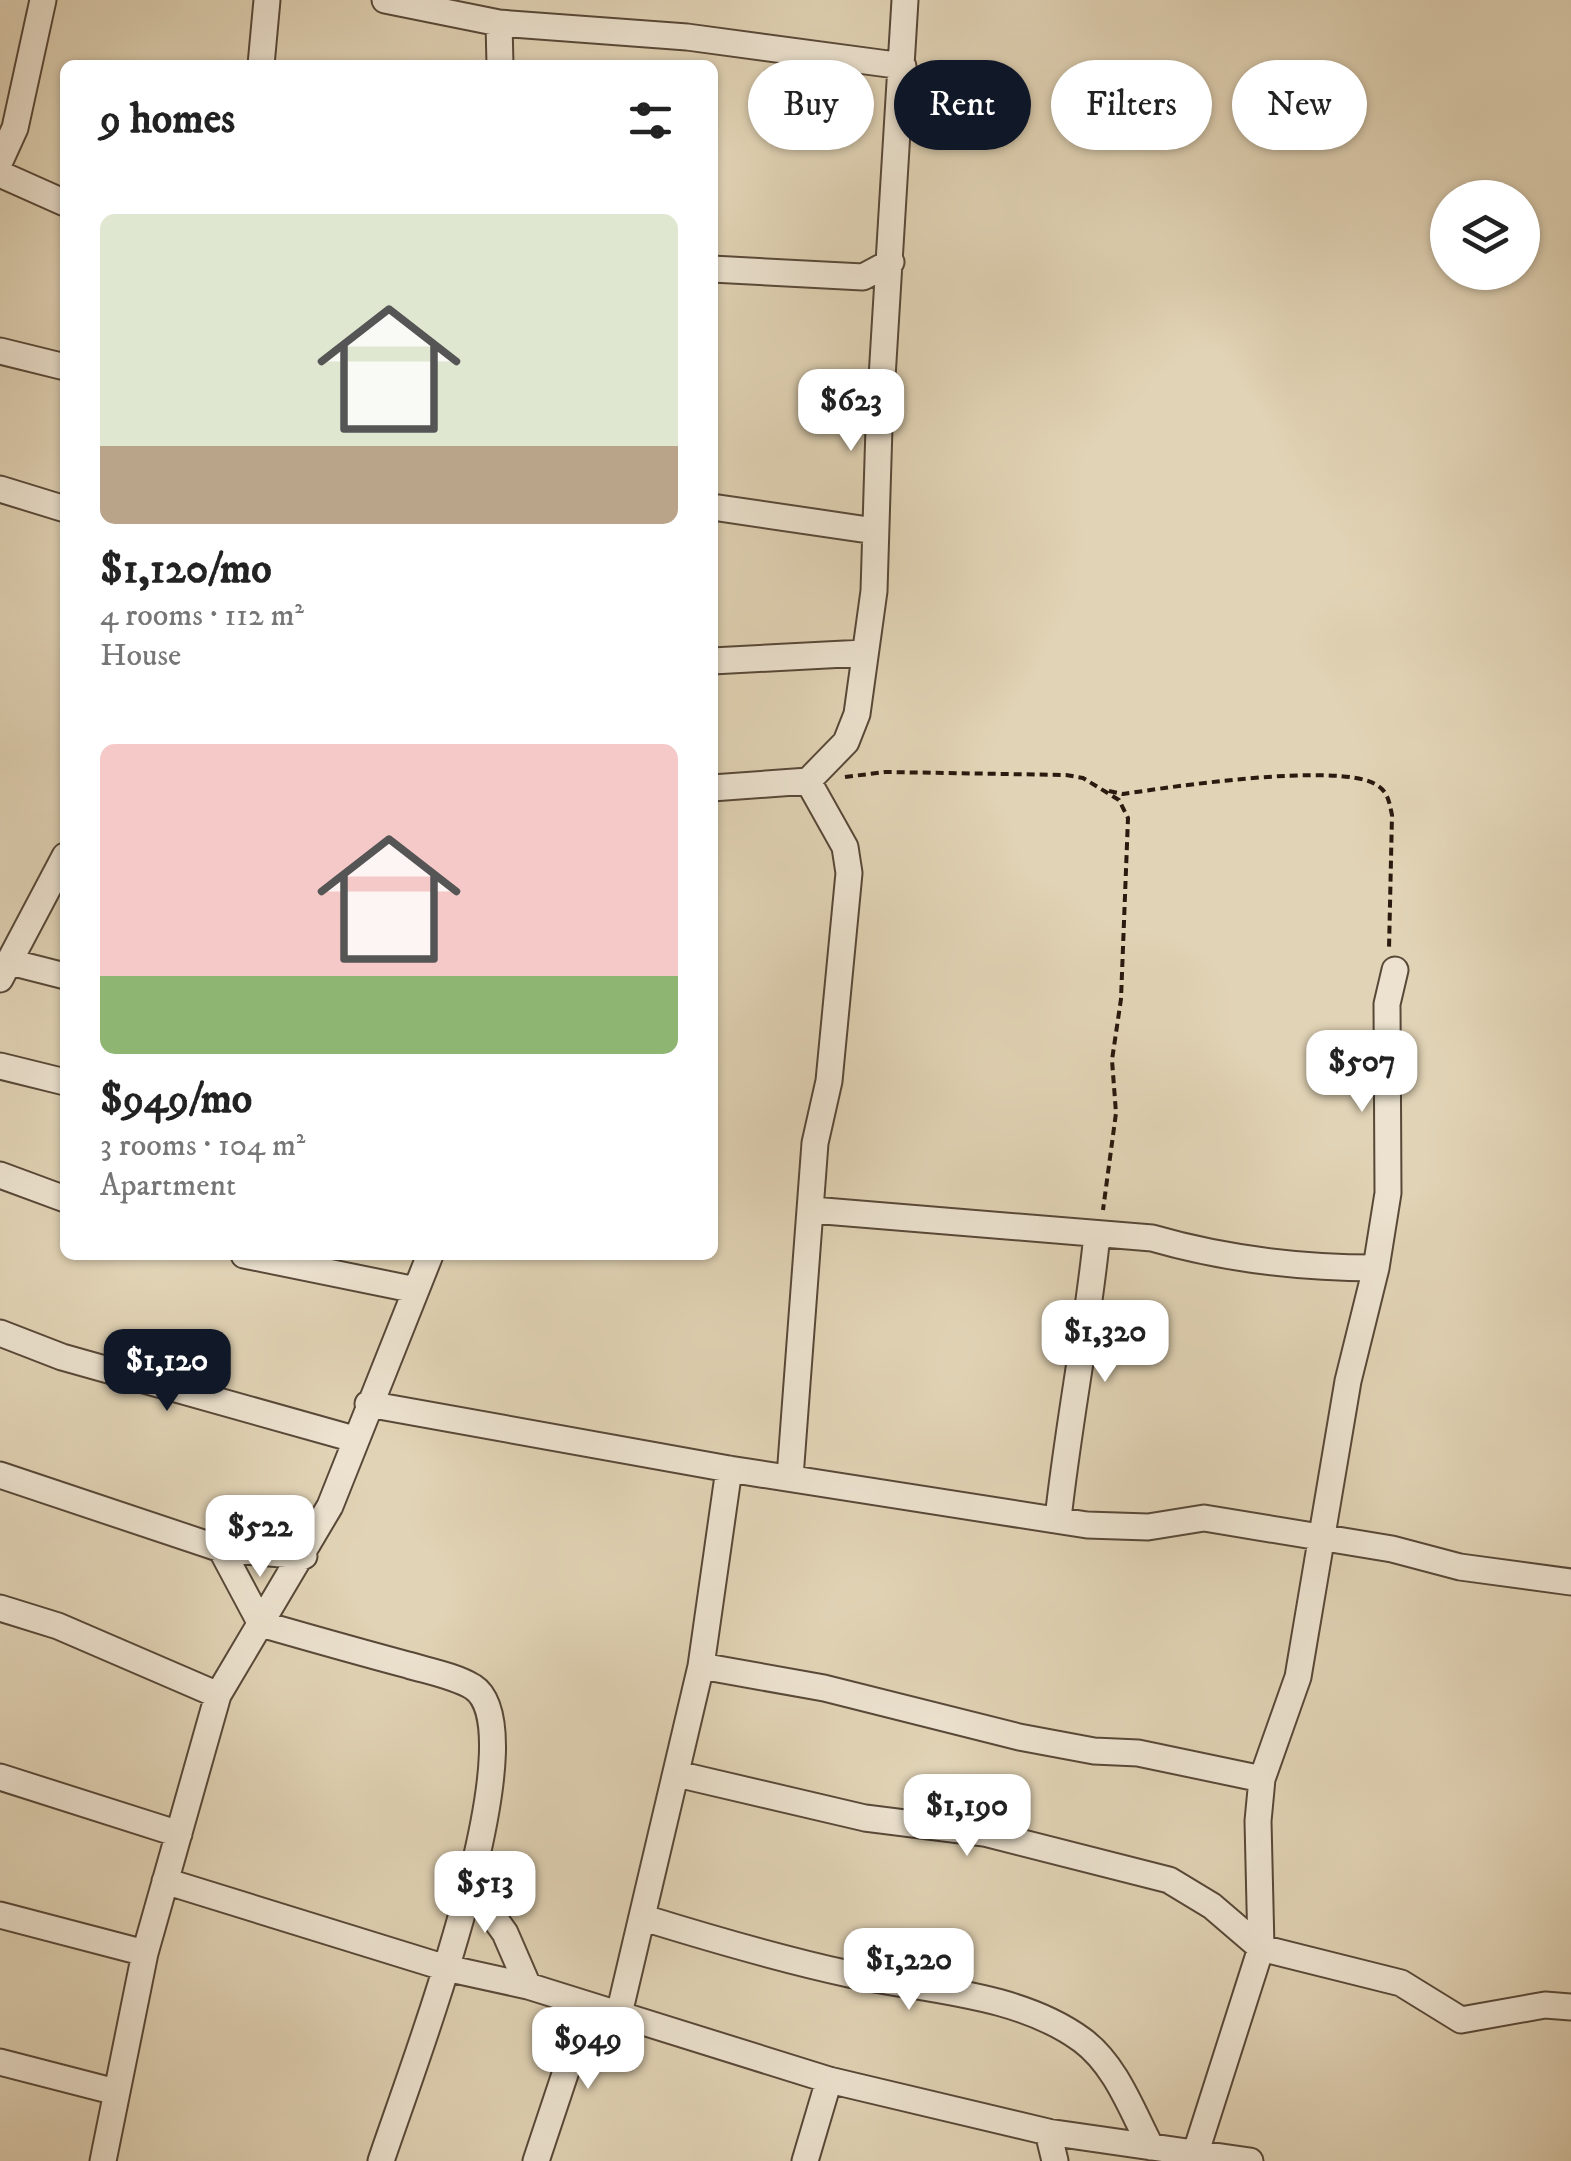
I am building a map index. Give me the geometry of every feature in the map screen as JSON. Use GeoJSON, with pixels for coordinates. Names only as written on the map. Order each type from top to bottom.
{"type":"FeatureCollection","features":[{"type":"Feature","properties":{"kind":"street"},"geometry":{"type":"LineString","coordinates":[[0,161],[14,128],[43,0]]}},
{"type":"Feature","properties":{"kind":"street"},"geometry":{"type":"LineString","coordinates":[[262,60],[266,0]]}},
{"type":"Feature","properties":{"kind":"street"},"geometry":{"type":"LineString","coordinates":[[385,0],[499,22],[687,38],[894,65]]}},
{"type":"Feature","properties":{"kind":"street"},"geometry":{"type":"LineString","coordinates":[[903,60],[905,0]]}},
{"type":"Feature","properties":{"kind":"street"},"geometry":{"type":"LineString","coordinates":[[499,22],[500,60]]}},
{"type":"Feature","properties":{"kind":"street"},"geometry":{"type":"LineString","coordinates":[[790,1477],[815,1143],[829,1081],[849,873],[845,847],[831,816],[824,774],[857,714],[874,591],[898,150]]}},
{"type":"Feature","properties":{"kind":"street"},"geometry":{"type":"LineString","coordinates":[[0,174],[60,201]]}},
{"type":"Feature","properties":{"kind":"street"},"geometry":{"type":"LineString","coordinates":[[718,269],[863,276],[892,262]]}},
{"type":"Feature","properties":{"kind":"street"},"geometry":{"type":"LineString","coordinates":[[863,276],[888,304]]}},
{"type":"Feature","properties":{"kind":"street"},"geometry":{"type":"LineString","coordinates":[[0,351],[60,366]]}},
{"type":"Feature","properties":{"kind":"street"},"geometry":{"type":"LineString","coordinates":[[0,489],[60,507]]}},
{"type":"Feature","properties":{"kind":"street"},"geometry":{"type":"LineString","coordinates":[[718,508],[875,531]]}},
{"type":"Feature","properties":{"kind":"street"},"geometry":{"type":"LineString","coordinates":[[718,661],[864,652]]}},
{"type":"Feature","properties":{"kind":"street"},"geometry":{"type":"LineString","coordinates":[[718,788],[780,786],[824,774]]}},
{"type":"Feature","properties":{"kind":"street"},"geometry":{"type":"LineString","coordinates":[[60,866],[5,971],[60,976]]}},
{"type":"Feature","properties":{"kind":"street"},"geometry":{"type":"LineString","coordinates":[[1194,2158],[1261,1948],[1258,1821],[1262,1779],[1298,1677],[1320,1536],[1337,1467],[1348,1381],[1376,1268],[1388,1192],[1387,1004],[1394,970]]}},
{"type":"Feature","properties":{"kind":"street"},"geometry":{"type":"LineString","coordinates":[[0,1066],[60,1081]]}},
{"type":"Feature","properties":{"kind":"street"},"geometry":{"type":"LineString","coordinates":[[0,1175],[60,1196]]}},
{"type":"Feature","properties":{"kind":"street"},"geometry":{"type":"LineString","coordinates":[[812,1210],[1152,1238],[1194,1251],[1270,1262],[1376,1268]]}},
{"type":"Feature","properties":{"kind":"street"},"geometry":{"type":"LineString","coordinates":[[1058,1520],[1064,1449],[1088,1331],[1096,1244],[1102,1234]]}},
{"type":"Feature","properties":{"kind":"street"},"geometry":{"type":"LineString","coordinates":[[269,1260],[416,1290]]}},
{"type":"Feature","properties":{"kind":"street"},"geometry":{"type":"LineString","coordinates":[[103,2161],[144,1954],[218,1696],[330,1506],[428,1260]]}},
{"type":"Feature","properties":{"kind":"street"},"geometry":{"type":"LineString","coordinates":[[0,1333],[62,1357],[354,1439]]}},
{"type":"Feature","properties":{"kind":"street"},"geometry":{"type":"LineString","coordinates":[[368,1404],[729,1469],[1058,1520],[1148,1527],[1204,1518],[1320,1536],[1460,1566],[1571,1582]]}},
{"type":"Feature","properties":{"kind":"street"},"geometry":{"type":"LineString","coordinates":[[619,2014],[701,1666],[729,1469]]}},
{"type":"Feature","properties":{"kind":"street"},"geometry":{"type":"LineString","coordinates":[[0,1475],[221,1549],[304,1556]]}},
{"type":"Feature","properties":{"kind":"street"},"geometry":{"type":"LineString","coordinates":[[221,1549],[261,1624],[475,1688],[490,1707],[496,1739],[472,1887],[380,2161]]}},
{"type":"Feature","properties":{"kind":"street"},"geometry":{"type":"LineString","coordinates":[[0,1608],[58,1626],[218,1696]]}},
{"type":"Feature","properties":{"kind":"street"},"geometry":{"type":"LineString","coordinates":[[701,1666],[824,1688],[1019,1737],[1094,1751],[1138,1752],[1262,1779]]}},
{"type":"Feature","properties":{"kind":"street"},"geometry":{"type":"LineString","coordinates":[[677,1774],[865,1818],[984,1833],[1169,1880],[1212,1906],[1261,1948],[1401,1983],[1461,2020],[1545,2004],[1571,2006]]}},
{"type":"Feature","properties":{"kind":"street"},"geometry":{"type":"LineString","coordinates":[[0,1776],[178,1834]]}},
{"type":"Feature","properties":{"kind":"street"},"geometry":{"type":"LineString","coordinates":[[165,1882],[446,1968],[528,1986],[829,2080],[1048,2132],[1194,2158],[1250,2161]]}},
{"type":"Feature","properties":{"kind":"street"},"geometry":{"type":"LineString","coordinates":[[472,1887],[505,1933],[528,1986]]}},
{"type":"Feature","properties":{"kind":"street"},"geometry":{"type":"LineString","coordinates":[[0,1916],[144,1954]]}},
{"type":"Feature","properties":{"kind":"street"},"geometry":{"type":"LineString","coordinates":[[644,1918],[786,1960],[990,2002],[1052,2022],[1083,2040],[1110,2068],[1151,2148]]}},
{"type":"Feature","properties":{"kind":"street"},"geometry":{"type":"LineString","coordinates":[[536,2161],[588,2005]]}},
{"type":"Feature","properties":{"kind":"street"},"geometry":{"type":"LineString","coordinates":[[0,2062],[116,2092]]}},
{"type":"Feature","properties":{"kind":"street"},"geometry":{"type":"LineString","coordinates":[[805,2161],[829,2080]]}},
{"type":"Feature","properties":{"kind":"street"},"geometry":{"type":"LineString","coordinates":[[1048,2132],[1054,2161]]}},
{"type":"Feature","properties":{"kind":"path"},"geometry":{"type":"LineString","coordinates":[[824,774],[1066,775],[1083,778],[1119,800],[1128,818],[1130,847],[1122,891],[1120,999],[1112,1060],[1116,1112],[1102,1234]]}},
{"type":"Feature","properties":{"kind":"path"},"geometry":{"type":"LineString","coordinates":[[1104,790],[1122,794],[1304,776],[1362,778],[1376,784],[1388,794],[1392,815],[1389,948],[1394,970]]}}]}
